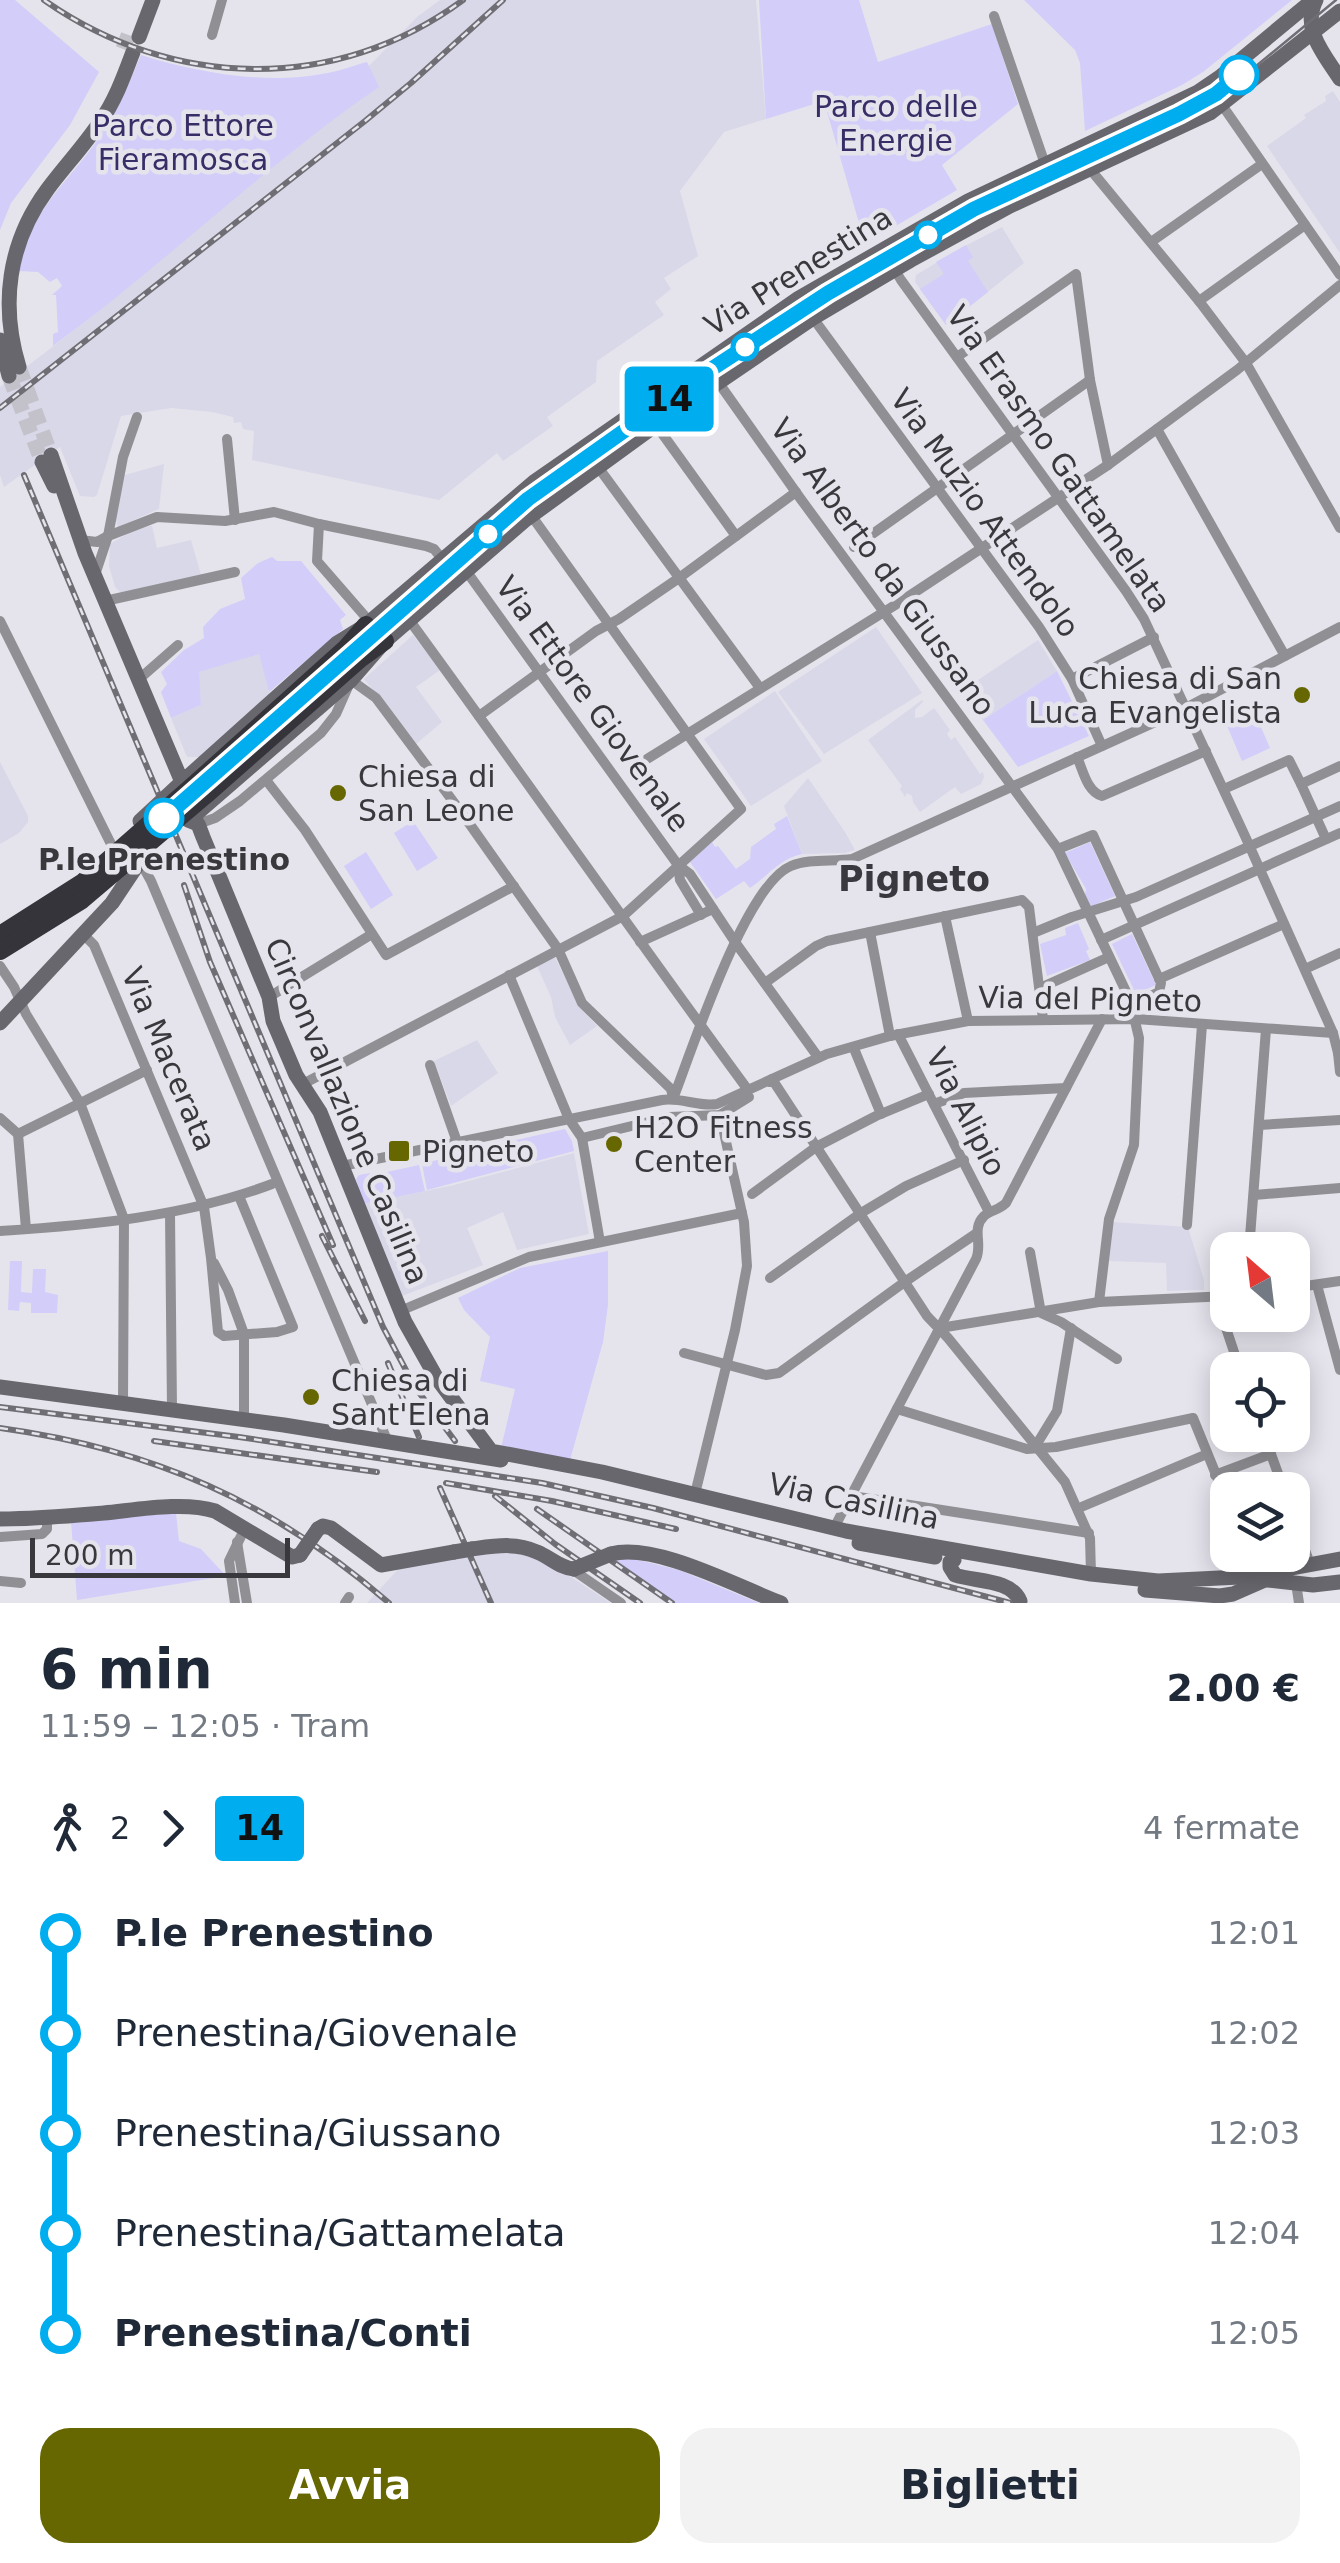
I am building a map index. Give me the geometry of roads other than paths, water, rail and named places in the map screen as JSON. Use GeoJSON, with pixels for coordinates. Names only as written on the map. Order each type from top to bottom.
{"type":"FeatureCollection","features":[{"type":"Feature","properties":{"kind":"highway"},"geometry":{"type":"LineString","coordinates":[[0,950],[86,897],[207,794],[352,663],[368,624]]}},
{"type":"Feature","properties":{"kind":"highway"},"geometry":{"type":"LineString","coordinates":[[0,928],[83,882],[352,663],[386,641]]}},
{"type":"Feature","properties":{"kind":"main road"},"geometry":{"type":"LineString","coordinates":[[0,271],[21,212],[102,102],[150,0]]}},
{"type":"Feature","properties":{"kind":"main road"},"geometry":{"type":"LineString","coordinates":[[1314,0],[1310,18],[1313,32],[1340,79]]}},
{"type":"Feature","properties":{"kind":"main road","name":"Via Prenestina"},"geometry":{"type":"LineString","coordinates":[[0,928],[74,880],[116,845],[337,643],[368,624],[524,489],[799,298],[968,201],[1198,92],[1314,0]]}},
{"type":"Feature","properties":{"kind":"main road","name":"Via Prenestina"},"geometry":{"type":"LineString","coordinates":[[386,641],[531,516],[813,318],[983,219],[1198,120],[1340,11]]}},
{"type":"Feature","properties":{"kind":"main road"},"geometry":{"type":"LineString","coordinates":[[0,340],[14,372],[7,300],[19,240],[47,190],[104,116],[131,42]]}},
{"type":"Feature","properties":{"kind":"main road"},"geometry":{"type":"LineString","coordinates":[[46,458],[182,782]]}},
{"type":"Feature","properties":{"kind":"main road"},"geometry":{"type":"LineString","coordinates":[[0,962],[90,903],[189,823],[252,767],[352,663]]}},
{"type":"Feature","properties":{"kind":"main road","name":"Circonvallazione Casilina"},"geometry":{"type":"LineString","coordinates":[[189,823],[206,843],[273,1019],[301,1084],[314,1100],[400,1310],[436,1377],[483,1443]]}},
{"type":"Feature","properties":{"kind":"main road"},"geometry":{"type":"LineString","coordinates":[[116,845],[119,855],[126,860],[145,857]]}},
{"type":"Feature","properties":{"kind":"main road"},"geometry":{"type":"LineString","coordinates":[[112,903],[116,845]]}},
{"type":"Feature","properties":{"kind":"main road"},"geometry":{"type":"LineString","coordinates":[[0,1023],[112,903],[145,857]]}},
{"type":"Feature","properties":{"kind":"main road","name":"Via Casilina"},"geometry":{"type":"LineString","coordinates":[[0,1387],[436,1448],[584,1475],[832,1538],[1141,1590],[1236,1594],[1284,1572]]}},
{"type":"Feature","properties":{"kind":"main road","name":"Via Casilina"},"geometry":{"type":"LineString","coordinates":[[436,1448],[471,1449],[483,1443],[496,1453],[602,1472],[834,1528],[1091,1574],[1158,1581],[1240,1577],[1318,1586],[1340,1582]]}},
{"type":"Feature","properties":{"kind":"main road"},"geometry":{"type":"LineString","coordinates":[[0,1519],[201,1508],[215,1511],[240,1535],[292,1557],[300,1555],[318,1529],[331,1528],[381,1565],[506,1545],[538,1552],[573,1570],[625,1552],[665,1557],[781,1603]]}},
{"type":"Feature","properties":{"kind":"main road","name":"Via Casilina"},"geometry":{"type":"LineString","coordinates":[[1310,1564],[1340,1559]]}},
{"type":"Feature","properties":{"kind":"main road"},"geometry":{"type":"LineString","coordinates":[[954,1560],[950,1566],[955,1575],[1002,1585],[1016,1592],[1020,1601]]}},
{"type":"Feature","properties":{"kind":"street"},"geometry":{"type":"LineString","coordinates":[[212,35],[222,0]]}},
{"type":"Feature","properties":{"kind":"street"},"geometry":{"type":"LineString","coordinates":[[994,16],[1045,164]]}},
{"type":"Feature","properties":{"kind":"street"},"geometry":{"type":"LineString","coordinates":[[1222,105],[1340,275]]}},
{"type":"Feature","properties":{"kind":"street"},"geometry":{"type":"LineString","coordinates":[[1152,242],[1262,164]]}},
{"type":"Feature","properties":{"kind":"street"},"geometry":{"type":"LineString","coordinates":[[1090,169],[1246,363],[1340,528]]}},
{"type":"Feature","properties":{"kind":"street"},"geometry":{"type":"LineString","coordinates":[[1198,300],[1305,225]]}},
{"type":"Feature","properties":{"kind":"street","name":"Via Erasmo Gattamelata"},"geometry":{"type":"LineString","coordinates":[[882,249],[1126,591],[1154,638],[1333,1033]]}},
{"type":"Feature","properties":{"kind":"street"},"geometry":{"type":"LineString","coordinates":[[958,357],[1076,274],[1090,380],[1108,465]]}},
{"type":"Feature","properties":{"kind":"street"},"geometry":{"type":"LineString","coordinates":[[647,759],[885,612],[1108,465],[1246,363],[1340,285]]}},
{"type":"Feature","properties":{"kind":"street","name":"Via Muzio Attendolo"},"geometry":{"type":"LineString","coordinates":[[813,318],[982,548],[1072,679],[1102,746]]}},
{"type":"Feature","properties":{"kind":"street","name":"Via Alberto da Giussano"},"geometry":{"type":"LineString","coordinates":[[704,362],[1058,848],[1132,1006],[1140,1050],[1134,1144],[1109,1219],[1099,1302]]}},
{"type":"Feature","properties":{"kind":"street"},"geometry":{"type":"LineString","coordinates":[[854,547],[1090,380]]}},
{"type":"Feature","properties":{"kind":"street"},"geometry":{"type":"LineString","coordinates":[[95,576],[137,417]]}},
{"type":"Feature","properties":{"kind":"street"},"geometry":{"type":"LineString","coordinates":[[656,425],[736,536]]}},
{"type":"Feature","properties":{"kind":"street"},"geometry":{"type":"LineString","coordinates":[[1157,429],[1286,656]]}},
{"type":"Feature","properties":{"kind":"street"},"geometry":{"type":"LineString","coordinates":[[227,439],[236,520]]}},
{"type":"Feature","properties":{"kind":"street"},"geometry":{"type":"LineString","coordinates":[[598,467],[760,688]]}},
{"type":"Feature","properties":{"kind":"street"},"geometry":{"type":"LineString","coordinates":[[479,716],[796,492]]}},
{"type":"Feature","properties":{"kind":"street"},"geometry":{"type":"LineString","coordinates":[[80,540],[97,542],[163,516],[216,521],[274,512],[430,547],[442,560]]}},
{"type":"Feature","properties":{"kind":"street"},"geometry":{"type":"LineString","coordinates":[[301,1084],[622,916],[741,809],[531,516]]}},
{"type":"Feature","properties":{"kind":"street"},"geometry":{"type":"LineString","coordinates":[[319,524],[317,561],[368,624]]}},
{"type":"Feature","properties":{"kind":"street"},"geometry":{"type":"LineString","coordinates":[[104,601],[234,572]]}},
{"type":"Feature","properties":{"kind":"street","name":"Via Ettore Giovenale"},"geometry":{"type":"LineString","coordinates":[[466,572],[678,866],[690,874],[818,1057]]}},
{"type":"Feature","properties":{"kind":"street"},"geometry":{"type":"LineString","coordinates":[[410,620],[748,1090]]}},
{"type":"Feature","properties":{"kind":"street"},"geometry":{"type":"LineString","coordinates":[[0,621],[116,845]]}},
{"type":"Feature","properties":{"kind":"street"},"geometry":{"type":"LineString","coordinates":[[673,1099],[736,942],[755,906],[785,868],[797,863],[850,859],[864,853],[1186,708],[1340,627]]}},
{"type":"Feature","properties":{"kind":"street"},"geometry":{"type":"LineString","coordinates":[[1072,679],[1154,638]]}},
{"type":"Feature","properties":{"kind":"street"},"geometry":{"type":"LineString","coordinates":[[138,680],[178,645]]}},
{"type":"Feature","properties":{"kind":"street"},"geometry":{"type":"LineString","coordinates":[[189,823],[215,818],[240,801],[328,726],[336,714],[352,663]]}},
{"type":"Feature","properties":{"kind":"street"},"geometry":{"type":"LineString","coordinates":[[352,663],[366,689],[558,949],[582,1003],[670,1089],[673,1099]]}},
{"type":"Feature","properties":{"kind":"street"},"geometry":{"type":"LineString","coordinates":[[1077,756],[1088,784],[1098,796],[1206,750]]}},
{"type":"Feature","properties":{"kind":"street"},"geometry":{"type":"LineString","coordinates":[[1224,789],[1289,760],[1326,839]]}},
{"type":"Feature","properties":{"kind":"street"},"geometry":{"type":"LineString","coordinates":[[1300,784],[1340,766]]}},
{"type":"Feature","properties":{"kind":"street"},"geometry":{"type":"LineString","coordinates":[[240,801],[252,767]]}},
{"type":"Feature","properties":{"kind":"street"},"geometry":{"type":"LineString","coordinates":[[266,780],[305,830],[384,953],[389,955],[514,886]]}},
{"type":"Feature","properties":{"kind":"street"},"geometry":{"type":"LineString","coordinates":[[1033,933],[1123,902],[1340,806]]}},
{"type":"Feature","properties":{"kind":"street"},"geometry":{"type":"LineString","coordinates":[[1101,940],[1340,833]]}},
{"type":"Feature","properties":{"kind":"street"},"geometry":{"type":"LineString","coordinates":[[1058,848],[1093,836],[1161,986],[1159,992],[1132,1006]]}},
{"type":"Feature","properties":{"kind":"street"},"geometry":{"type":"LineString","coordinates":[[145,857],[151,880],[386,1440]]}},
{"type":"Feature","properties":{"kind":"street","name":"Via Ettore Giovenale"},"geometry":{"type":"LineString","coordinates":[[678,866],[680,880],[700,915]]}},
{"type":"Feature","properties":{"kind":"street"},"geometry":{"type":"LineString","coordinates":[[765,983],[822,943],[1024,900],[1033,933],[1043,1018]]}},
{"type":"Feature","properties":{"kind":"street"},"geometry":{"type":"LineString","coordinates":[[640,942],[713,909]]}},
{"type":"Feature","properties":{"kind":"street"},"geometry":{"type":"LineString","coordinates":[[945,916],[968,1021]]}},
{"type":"Feature","properties":{"kind":"street"},"geometry":{"type":"LineString","coordinates":[[1159,979],[1284,924]]}},
{"type":"Feature","properties":{"kind":"street","name":"Via Alipio"},"geometry":{"type":"LineString","coordinates":[[870,932],[894,1035],[932,1099],[989,1212]]}},
{"type":"Feature","properties":{"kind":"street","name":"Via Macerata"},"geometry":{"type":"LineString","coordinates":[[83,934],[94,945],[204,1207],[218,1332],[224,1336],[244,1334]]}},
{"type":"Feature","properties":{"kind":"street"},"geometry":{"type":"LineString","coordinates":[[268,998],[372,934]]}},
{"type":"Feature","properties":{"kind":"street"},"geometry":{"type":"LineString","coordinates":[[1305,969],[1340,953]]}},
{"type":"Feature","properties":{"kind":"street"},"geometry":{"type":"LineString","coordinates":[[1040,988],[1109,957]]}},
{"type":"Feature","properties":{"kind":"street"},"geometry":{"type":"LineString","coordinates":[[0,962],[80,1102],[124,1219],[123,1403]]}},
{"type":"Feature","properties":{"kind":"street"},"geometry":{"type":"LineString","coordinates":[[509,975],[569,1119],[582,1138],[600,1242]]}},
{"type":"Feature","properties":{"kind":"street"},"geometry":{"type":"LineString","coordinates":[[834,1528],[980,1250],[976,1233],[980,1222],[989,1212],[1002,1208],[1102,1018]]}},
{"type":"Feature","properties":{"kind":"street","name":"Via del Pigneto"},"geometry":{"type":"LineString","coordinates":[[342,1166],[673,1099],[698,1106],[714,1105],[818,1057],[894,1035],[968,1021],[1136,1019],[1333,1033]]}},
{"type":"Feature","properties":{"kind":"street"},"geometry":{"type":"LineString","coordinates":[[1187,1225],[1202,1025]]}},
{"type":"Feature","properties":{"kind":"street"},"geometry":{"type":"LineString","coordinates":[[1250,1232],[1266,1029]]}},
{"type":"Feature","properties":{"kind":"street"},"geometry":{"type":"LineString","coordinates":[[1333,1033],[1340,1072]]}},
{"type":"Feature","properties":{"kind":"street"},"geometry":{"type":"LineString","coordinates":[[855,1051],[881,1114]]}},
{"type":"Feature","properties":{"kind":"street"},"geometry":{"type":"LineString","coordinates":[[430,1065],[457,1142]]}},
{"type":"Feature","properties":{"kind":"street"},"geometry":{"type":"LineString","coordinates":[[18,1134],[147,1070]]}},
{"type":"Feature","properties":{"kind":"street"},"geometry":{"type":"LineString","coordinates":[[772,1079],[937,1334],[948,1338],[1060,1475],[1089,1533],[1091,1574]]}},
{"type":"Feature","properties":{"kind":"street","name":"Via del Pigneto"},"geometry":{"type":"LineString","coordinates":[[582,1138],[669,1117],[720,1115],[769,1085],[772,1079]]}},
{"type":"Feature","properties":{"kind":"street"},"geometry":{"type":"LineString","coordinates":[[752,1194],[816,1147],[881,1114],[967,1093],[1066,1088]]}},
{"type":"Feature","properties":{"kind":"street"},"geometry":{"type":"LineString","coordinates":[[695,1494],[747,1266],[742,1213],[720,1115]]}},
{"type":"Feature","properties":{"kind":"street"},"geometry":{"type":"LineString","coordinates":[[0,1118],[18,1134],[26,1229]]}},
{"type":"Feature","properties":{"kind":"street"},"geometry":{"type":"LineString","coordinates":[[1259,1125],[1340,1120]]}},
{"type":"Feature","properties":{"kind":"street"},"geometry":{"type":"LineString","coordinates":[[770,1278],[861,1213],[906,1186],[964,1160]]}},
{"type":"Feature","properties":{"kind":"street"},"geometry":{"type":"LineString","coordinates":[[0,1230],[170,1214],[272,1184]]}},
{"type":"Feature","properties":{"kind":"street"},"geometry":{"type":"LineString","coordinates":[[1254,1195],[1340,1188]]}},
{"type":"Feature","properties":{"kind":"street"},"geometry":{"type":"LineString","coordinates":[[239,1196],[293,1327],[244,1334]]}},
{"type":"Feature","properties":{"kind":"street"},"geometry":{"type":"LineString","coordinates":[[400,1310],[523,1259],[742,1213]]}},
{"type":"Feature","properties":{"kind":"street"},"geometry":{"type":"LineString","coordinates":[[170,1214],[172,1410]]}},
{"type":"Feature","properties":{"kind":"street"},"geometry":{"type":"LineString","coordinates":[[684,1353],[766,1375],[779,1373],[976,1233]]}},
{"type":"Feature","properties":{"kind":"street"},"geometry":{"type":"LineString","coordinates":[[1030,1252],[1041,1312]]}},
{"type":"Feature","properties":{"kind":"street"},"geometry":{"type":"LineString","coordinates":[[211,1258],[244,1334],[244,1419]]}},
{"type":"Feature","properties":{"kind":"street"},"geometry":{"type":"LineString","coordinates":[[1310,1285],[1340,1281]]}},
{"type":"Feature","properties":{"kind":"street"},"geometry":{"type":"LineString","coordinates":[[1317,1284],[1340,1370]]}},
{"type":"Feature","properties":{"kind":"street"},"geometry":{"type":"LineString","coordinates":[[937,1334],[958,1326],[1099,1302],[1210,1297]]}},
{"type":"Feature","properties":{"kind":"street"},"geometry":{"type":"LineString","coordinates":[[1041,1312],[1118,1359]]}},
{"type":"Feature","properties":{"kind":"street"},"geometry":{"type":"LineString","coordinates":[[1035,1447],[1057,1411],[1071,1328]]}},
{"type":"Feature","properties":{"kind":"street"},"geometry":{"type":"LineString","coordinates":[[896,1409],[1020,1448],[1056,1447],[1193,1418],[1214,1472]]}},
{"type":"Feature","properties":{"kind":"street"},"geometry":{"type":"LineString","coordinates":[[1079,1508],[1207,1454]]}},
{"type":"Feature","properties":{"kind":"street"},"geometry":{"type":"LineString","coordinates":[[1226,1472],[1271,1454],[1278,1472]]}},
{"type":"Feature","properties":{"kind":"street"},"geometry":{"type":"LineString","coordinates":[[852,1496],[1089,1533]]}},
{"type":"Feature","properties":{"kind":"street"},"geometry":{"type":"LineString","coordinates":[[0,1536],[42,1534],[47,1518]]}},
{"type":"Feature","properties":{"kind":"street"},"geometry":{"type":"LineString","coordinates":[[235,1603],[229,1561],[240,1535]]}},
{"type":"Feature","properties":{"kind":"street"},"geometry":{"type":"LineString","coordinates":[[240,1535],[247,1603]]}},
{"type":"Feature","properties":{"kind":"street"},"geometry":{"type":"LineString","coordinates":[[573,1570],[621,1603]]}},
{"type":"Feature","properties":{"kind":"street"},"geometry":{"type":"LineString","coordinates":[[1240,1577],[1246,1572]]}},
{"type":"Feature","properties":{"kind":"street"},"geometry":{"type":"LineString","coordinates":[[0,1582],[21,1583]]}},
{"type":"Feature","properties":{"kind":"street"},"geometry":{"type":"LineString","coordinates":[[1296,1584],[1300,1603]]}},
{"type":"Feature","properties":{"kind":"tunnel"},"geometry":{"type":"LineString","coordinates":[[123,49],[129,33]]}},
{"type":"Feature","properties":{"kind":"tunnel"},"geometry":{"type":"LineString","coordinates":[[19,367],[51,455]]}},
{"type":"Feature","properties":{"kind":"tunnel"},"geometry":{"type":"LineString","coordinates":[[9,376],[42,462]]}},
{"type":"Feature","properties":{"kind":"tram line"},"geometry":{"type":"LineString","coordinates":[[0,946],[91,887],[522,511],[712,374],[825,300],[930,239],[1202,107],[1336,0]]}},
{"type":"Feature","properties":{"kind":"tram line","name":"14"},"geometry":{"type":"LineString","coordinates":[[164,818],[528,499],[710,370],[828,293],[974,209],[1179,114],[1216,94],[1239,75]]}},
{"type":"Feature","properties":{"kind":"railway"},"geometry":{"type":"LineString","coordinates":[[44,0],[94,30],[146,51],[199,64],[254,69],[308,65],[362,52],[414,31],[463,0]]}},
{"type":"Feature","properties":{"kind":"railway"},"geometry":{"type":"LineString","coordinates":[[0,408],[365,121],[503,0]]}},
{"type":"Feature","properties":{"kind":"railway"},"geometry":{"type":"LineString","coordinates":[[24,475],[383,1327],[415,1387],[455,1441]]}},
{"type":"Feature","properties":{"kind":"railway"},"geometry":{"type":"LineString","coordinates":[[184,885],[210,962],[333,1245]]}},
{"type":"Feature","properties":{"kind":"railway"},"geometry":{"type":"LineString","coordinates":[[322,1236],[365,1321]]}},
{"type":"Feature","properties":{"kind":"railway"},"geometry":{"type":"LineString","coordinates":[[388,1363],[419,1437]]}},
{"type":"Feature","properties":{"kind":"railway"},"geometry":{"type":"LineString","coordinates":[[0,1407],[239,1437],[542,1483],[653,1508],[1010,1603]]}},
{"type":"Feature","properties":{"kind":"railway"},"geometry":{"type":"LineString","coordinates":[[0,1428],[109,1450],[208,1485],[301,1536],[389,1603]]}},
{"type":"Feature","properties":{"kind":"railway"},"geometry":{"type":"LineString","coordinates":[[154,1441],[377,1472]]}},
{"type":"Feature","properties":{"kind":"railway"},"geometry":{"type":"LineString","coordinates":[[446,1483],[552,1501],[676,1529]]}},
{"type":"Feature","properties":{"kind":"railway"},"geometry":{"type":"LineString","coordinates":[[440,1488],[491,1603]]}},
{"type":"Feature","properties":{"kind":"railway"},"geometry":{"type":"LineString","coordinates":[[495,1496],[640,1603]]}},
{"type":"Feature","properties":{"kind":"railway"},"geometry":{"type":"LineString","coordinates":[[537,1509],[672,1603]]}},
{"type":"Feature","properties":{"kind":"place","name":"Chiesa di San Luca Evangelista"},"geometry":{"type":"Point","coordinates":[1302,695]}},
{"type":"Feature","properties":{"kind":"place","name":"Chiesa di San Leone"},"geometry":{"type":"Point","coordinates":[338,793]}},
{"type":"Feature","properties":{"kind":"place","name":"P.le Prenestino"},"geometry":{"type":"Point","coordinates":[164,818]}},
{"type":"Feature","properties":{"kind":"place","name":"H2O Fitness Center"},"geometry":{"type":"Point","coordinates":[614,1144]}},
{"type":"Feature","properties":{"kind":"place","name":"Pigneto"},"geometry":{"type":"Point","coordinates":[399,1151]}},
{"type":"Feature","properties":{"kind":"place","name":"Chiesa di Sant'Elena"},"geometry":{"type":"Point","coordinates":[311,1397]}},
{"type":"Feature","properties":{"kind":"district","name":"Pigneto"},"geometry":{"type":"Point","coordinates":[914,879]}},
{"type":"Feature","properties":{"kind":"park label","name":"Parco delle Energie"},"geometry":{"type":"Point","coordinates":[896,123]}},
{"type":"Feature","properties":{"kind":"park label","name":"Parco Ettore Fieramosca"},"geometry":{"type":"Point","coordinates":[183,142]}}]}
